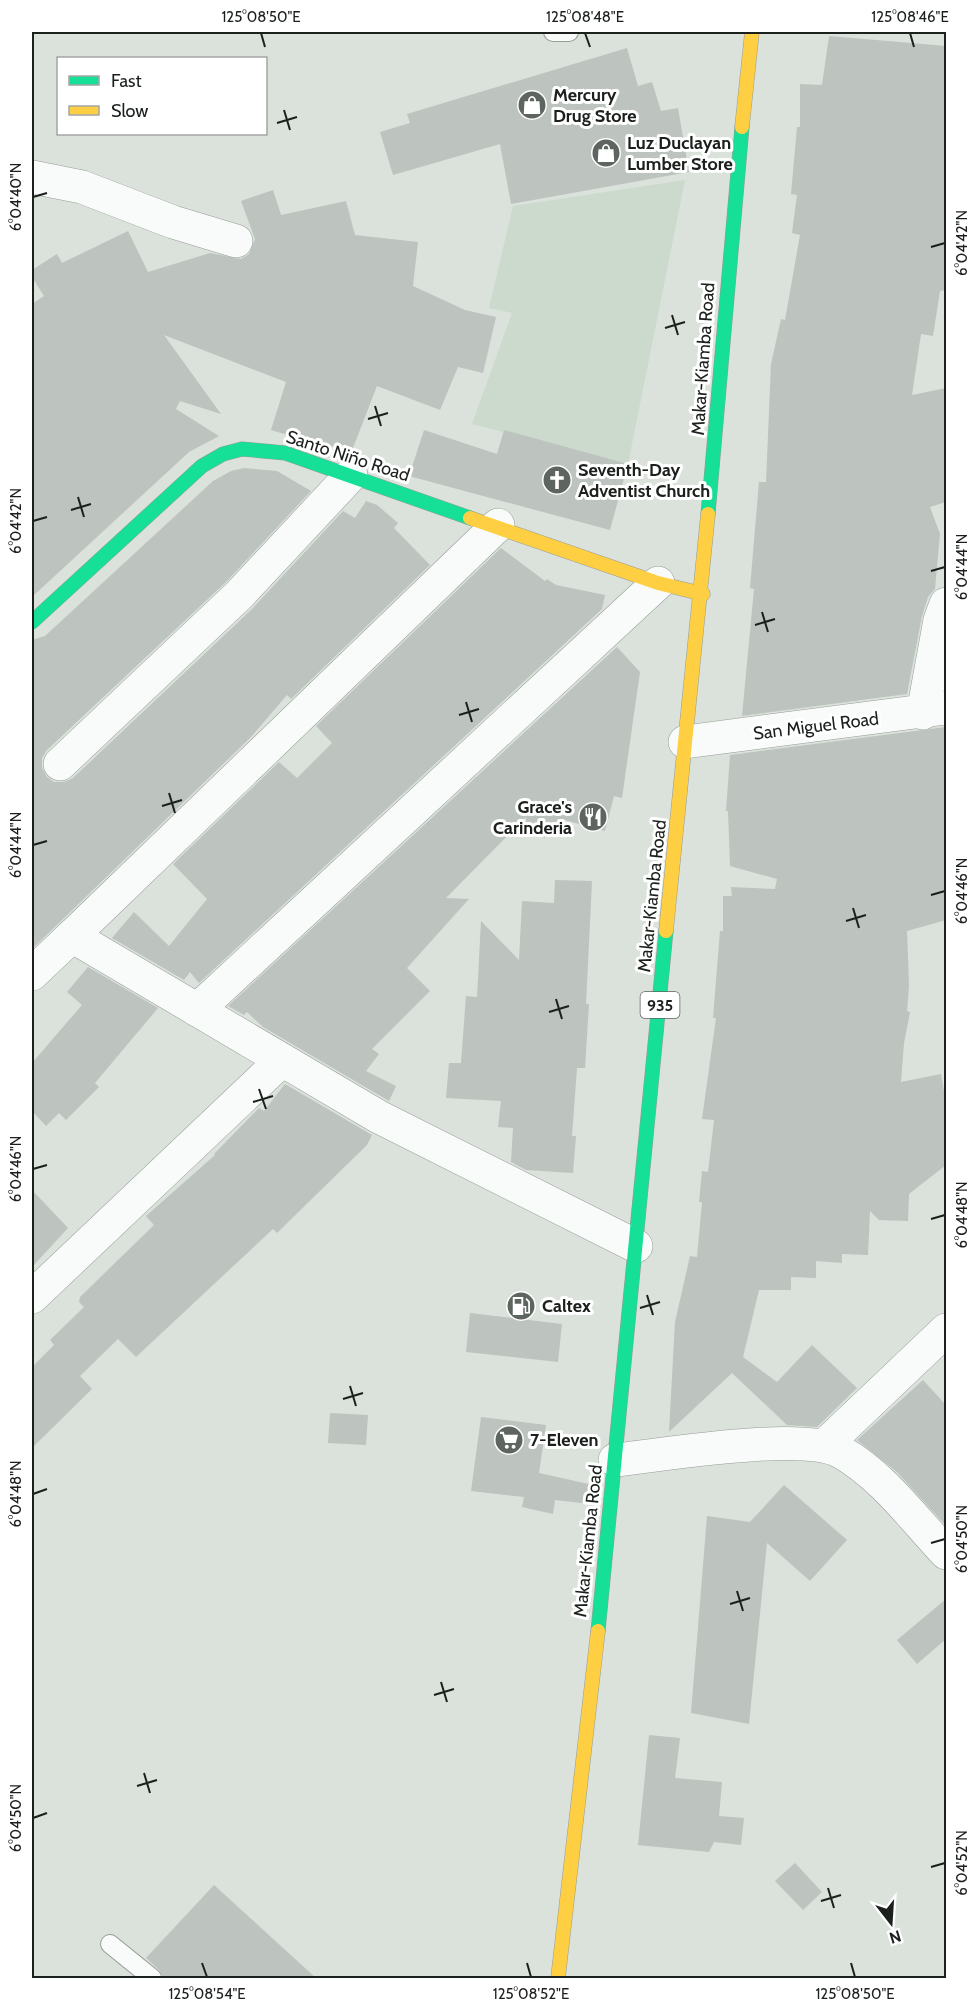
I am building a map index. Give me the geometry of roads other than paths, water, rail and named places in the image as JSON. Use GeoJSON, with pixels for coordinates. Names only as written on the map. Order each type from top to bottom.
{"type":"FeatureCollection","features":[{"type":"Feature","properties":{"kind":"main road","name":"Makar-Kiamba Road"},"geometry":{"type":"LineString","coordinates":[[558,1978],[594,1667],[685,742],[703,594],[725,300],[752,32]]}},
{"type":"Feature","properties":{"kind":"main road","name":"Santo Niño Road"},"geometry":{"type":"LineString","coordinates":[[32,622],[202,466],[221,453],[247,446],[285,453],[498,525],[658,583],[703,594]]}},
{"type":"Feature","properties":{"kind":"street"},"geometry":{"type":"LineString","coordinates":[[32,177],[82,187],[173,222],[236,240]]}},
{"type":"Feature","properties":{"kind":"street"},"geometry":{"type":"LineString","coordinates":[[60,764],[239,595],[351,475]]}},
{"type":"Feature","properties":{"kind":"street"},"geometry":{"type":"LineString","coordinates":[[32,974],[498,525]]}},
{"type":"Feature","properties":{"kind":"street"},"geometry":{"type":"LineString","coordinates":[[197,1010],[658,583]]}},
{"type":"Feature","properties":{"kind":"street"},"geometry":{"type":"LineString","coordinates":[[935,710],[940,620],[946,604]]}},
{"type":"Feature","properties":{"kind":"street","name":"San Miguel Road"},"geometry":{"type":"LineString","coordinates":[[685,742],[935,710]]}},
{"type":"Feature","properties":{"kind":"street"},"geometry":{"type":"LineString","coordinates":[[72,936],[379,1117],[636,1246]]}},
{"type":"Feature","properties":{"kind":"street"},"geometry":{"type":"LineString","coordinates":[[32,1297],[282,1060]]}},
{"type":"Feature","properties":{"kind":"street"},"geometry":{"type":"LineString","coordinates":[[824,1446],[946,1330]]}},
{"type":"Feature","properties":{"kind":"street"},"geometry":{"type":"LineString","coordinates":[[615,1460],[781,1443],[824,1446],[853,1460],[882,1485],[946,1553]]}},
{"type":"Feature","properties":{"kind":"lane"},"geometry":{"type":"LineString","coordinates":[[553,32],[569,32]]}},
{"type":"Feature","properties":{"kind":"lane"},"geometry":{"type":"LineString","coordinates":[[110,1944],[152,1978]]}},
{"type":"Feature","properties":{"kind":"place","name":"Mercury Drug Store"},"geometry":{"type":"Point","coordinates":[532,105]}},
{"type":"Feature","properties":{"kind":"place","name":"Luz Duclayan Lumber Store"},"geometry":{"type":"Point","coordinates":[606,153]}},
{"type":"Feature","properties":{"kind":"place","name":"Seventh-Day Adventist Church"},"geometry":{"type":"Point","coordinates":[557,480]}},
{"type":"Feature","properties":{"kind":"place","name":"Grace's Carinderia"},"geometry":{"type":"Point","coordinates":[593,817]}},
{"type":"Feature","properties":{"kind":"place","name":"Caltex"},"geometry":{"type":"Point","coordinates":[521,1306]}},
{"type":"Feature","properties":{"kind":"place","name":"7-Eleven"},"geometry":{"type":"Point","coordinates":[509,1440]}}]}
